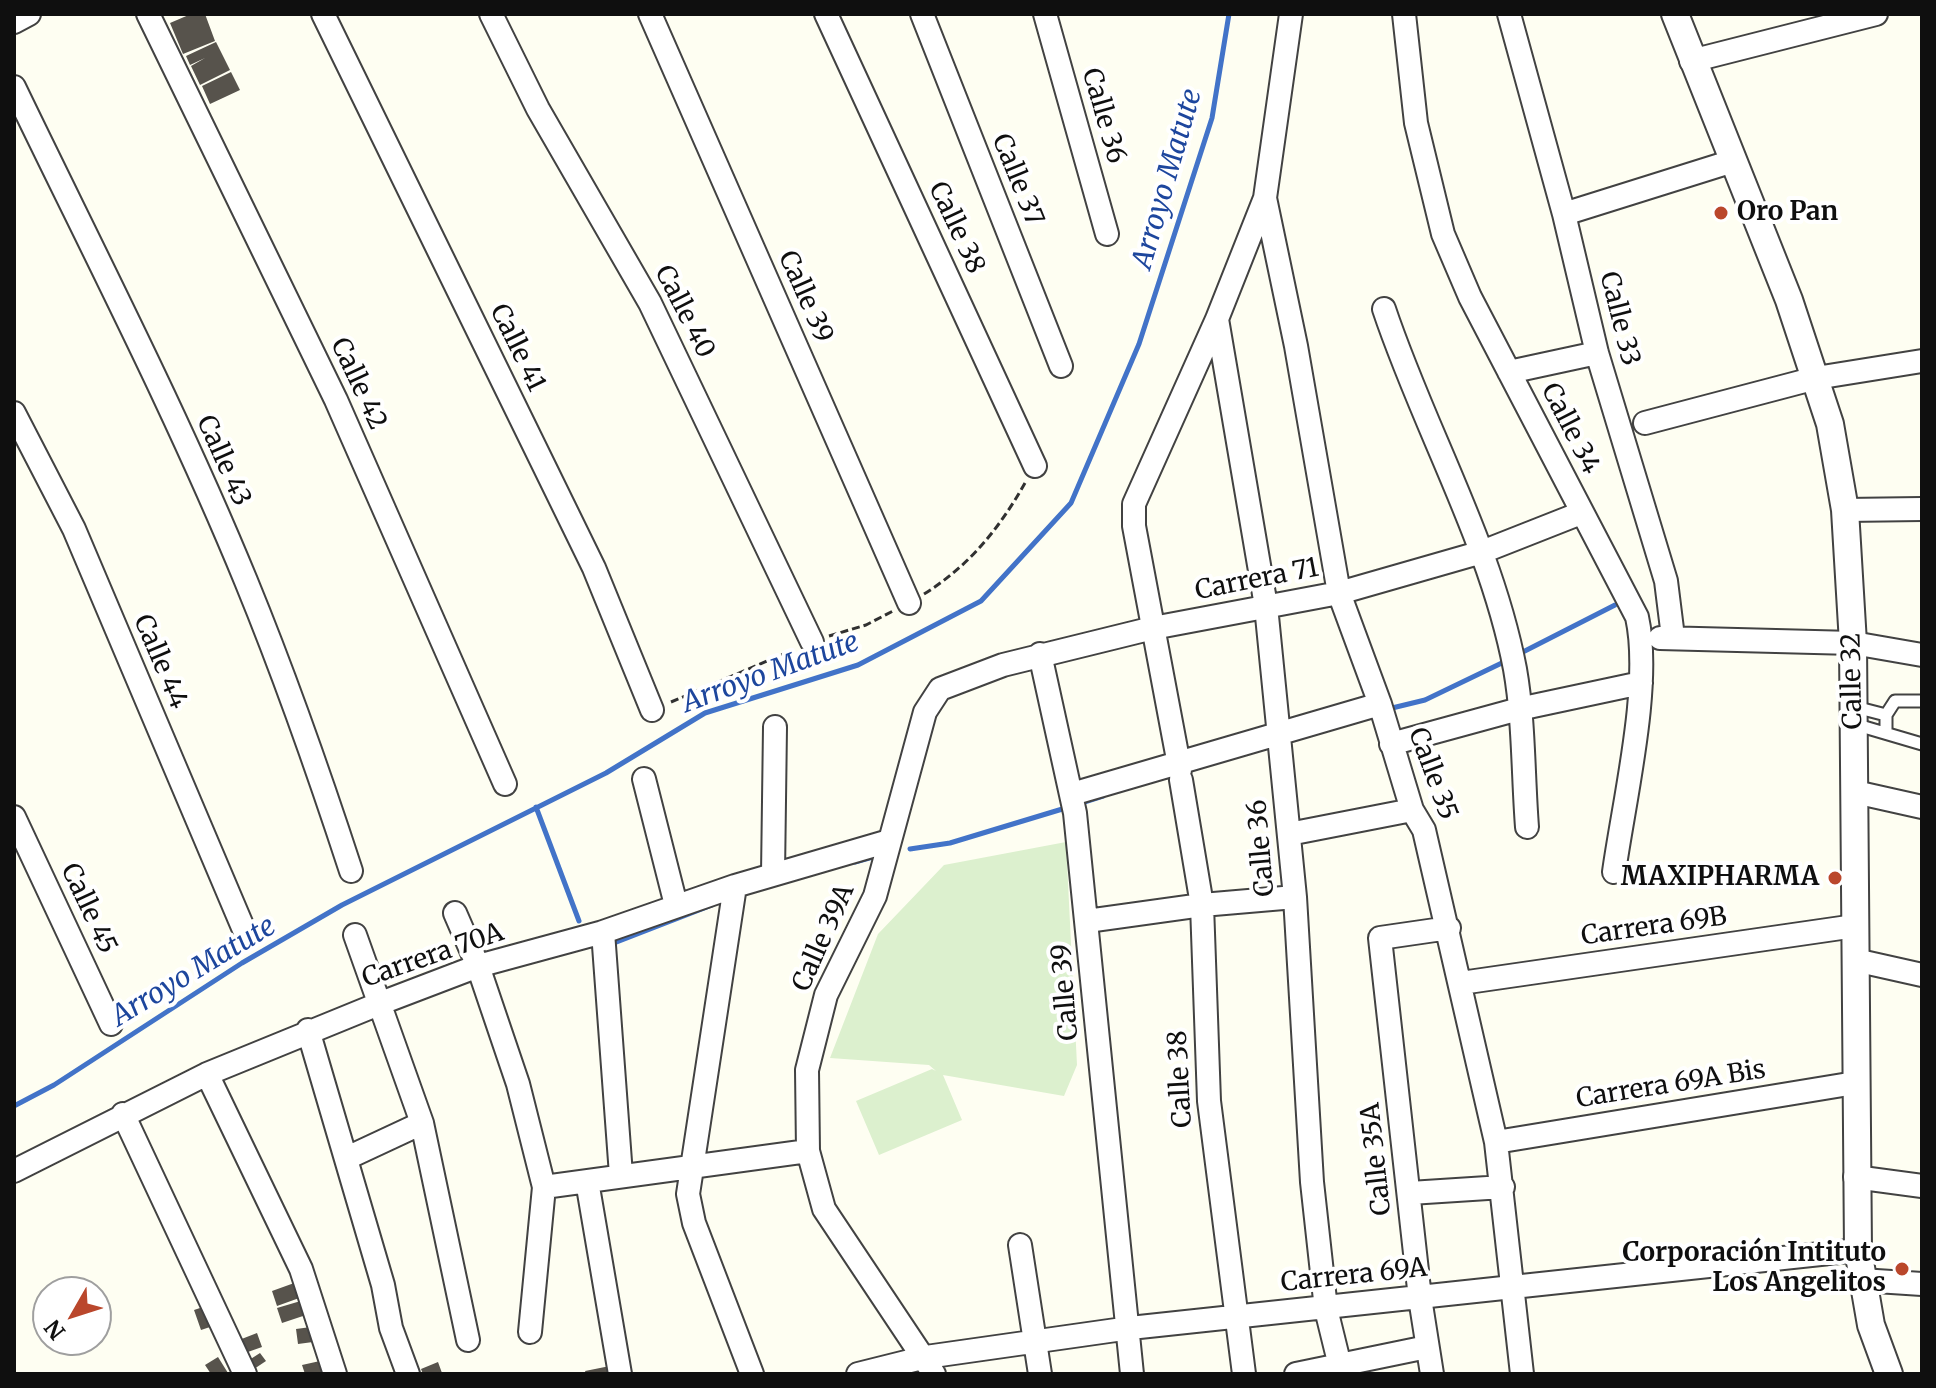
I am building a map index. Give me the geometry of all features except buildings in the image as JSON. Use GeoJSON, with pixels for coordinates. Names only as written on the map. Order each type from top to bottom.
{"type":"FeatureCollection","features":[{"type":"Feature","properties":{"kind":"street"},"geometry":{"type":"LineString","coordinates":[[14,22],[29,14]]}},
{"type":"Feature","properties":{"kind":"street","name":"Calle 42"},"geometry":{"type":"LineString","coordinates":[[148,14],[336,400],[505,784]]}},
{"type":"Feature","properties":{"kind":"street","name":"Calle 41"},"geometry":{"type":"LineString","coordinates":[[323,14],[594,568],[652,710]]}},
{"type":"Feature","properties":{"kind":"street","name":"Calle 40"},"geometry":{"type":"LineString","coordinates":[[491,14],[538,109],[650,303],[812,642]]}},
{"type":"Feature","properties":{"kind":"street","name":"Calle 39"},"geometry":{"type":"LineString","coordinates":[[650,14],[909,603]]}},
{"type":"Feature","properties":{"kind":"street","name":"Calle 38"},"geometry":{"type":"LineString","coordinates":[[826,14],[1035,466]]}},
{"type":"Feature","properties":{"kind":"street","name":"Calle 37"},"geometry":{"type":"LineString","coordinates":[[922,14],[1061,366]]}},
{"type":"Feature","properties":{"kind":"street","name":"Calle 36"},"geometry":{"type":"LineString","coordinates":[[1045,14],[1107,234]]}},
{"type":"Feature","properties":{"kind":"street"},"geometry":{"type":"LineString","coordinates":[[1217,319],[1265,198],[1291,14]]}},
{"type":"Feature","properties":{"kind":"street","name":"Calle 34"},"geometry":{"type":"LineString","coordinates":[[1404,14],[1416,123],[1443,234],[1470,297],[1626,594],[1642,639],[1641,683],[1614,872]]}},
{"type":"Feature","properties":{"kind":"street","name":"Calle 33"},"geometry":{"type":"LineString","coordinates":[[1509,14],[1564,214],[1597,353],[1666,581],[1673,637]]}},
{"type":"Feature","properties":{"kind":"street","name":"Calle 32"},"geometry":{"type":"LineString","coordinates":[[1675,14],[1691,61],[1784,287],[1816,378],[1830,424],[1845,510],[1853,643],[1858,1250],[1871,1325],[1889,1374]]}},
{"type":"Feature","properties":{"kind":"street"},"geometry":{"type":"LineString","coordinates":[[1691,61],[1876,14]]}},
{"type":"Feature","properties":{"kind":"street","name":"Calle 43"},"geometry":{"type":"LineString","coordinates":[[14,87],[181,433],[245,579],[305,731],[351,871]]}},
{"type":"Feature","properties":{"kind":"street"},"geometry":{"type":"LineString","coordinates":[[1564,214],[1733,161]]}},
{"type":"Feature","properties":{"kind":"street","name":"Calle 35"},"geometry":{"type":"LineString","coordinates":[[1265,198],[1296,346],[1339,593],[1381,710],[1412,810],[1424,830],[1496,1142],[1522,1374]]}},
{"type":"Feature","properties":{"kind":"street"},"geometry":{"type":"LineString","coordinates":[[1384,309],[1401,360],[1482,552],[1513,662],[1527,827]]}},
{"type":"Feature","properties":{"kind":"street","name":"Calle 38"},"geometry":{"type":"LineString","coordinates":[[1217,319],[1134,504],[1134,526],[1202,905],[1209,1101],[1244,1374]]}},
{"type":"Feature","properties":{"kind":"street","name":"Calle 36"},"geometry":{"type":"LineString","coordinates":[[1217,319],[1266,606],[1295,897],[1312,1182],[1326,1309],[1342,1369]]}},
{"type":"Feature","properties":{"kind":"street"},"geometry":{"type":"LineString","coordinates":[[1509,372],[1597,353]]}},
{"type":"Feature","properties":{"kind":"street"},"geometry":{"type":"LineString","coordinates":[[1645,423],[1816,378],[1922,361]]}},
{"type":"Feature","properties":{"kind":"street","name":"Calle 44"},"geometry":{"type":"LineString","coordinates":[[14,413],[74,529],[247,937]]}},
{"type":"Feature","properties":{"kind":"street"},"geometry":{"type":"LineString","coordinates":[[1845,510],[1922,509]]}},
{"type":"Feature","properties":{"kind":"street","name":"Carrera 71"},"geometry":{"type":"LineString","coordinates":[[940,689],[1040,654],[1153,628],[1339,593],[1482,552],[1581,513]]}},
{"type":"Feature","properties":{"kind":"street"},"geometry":{"type":"LineString","coordinates":[[1642,639],[1673,637],[1853,643],[1922,655]]}},
{"type":"Feature","properties":{"kind":"street","name":"Calle 39"},"geometry":{"type":"LineString","coordinates":[[1040,654],[1073,802],[1130,1328],[1132,1374]]}},
{"type":"Feature","properties":{"kind":"street"},"geometry":{"type":"LineString","coordinates":[[1391,744],[1519,709],[1641,683]]}},
{"type":"Feature","properties":{"kind":"street","name":"Calle 39A"},"geometry":{"type":"LineString","coordinates":[[930,1366],[870,1283],[824,1209],[808,1151],[807,1070],[826,995],[875,896],[925,712],[940,689]]}},
{"type":"Feature","properties":{"kind":"street"},"geometry":{"type":"LineString","coordinates":[[1073,802],[1381,710]]}},
{"type":"Feature","properties":{"kind":"street"},"geometry":{"type":"LineString","coordinates":[[773,874],[775,727]]}},
{"type":"Feature","properties":{"kind":"street"},"geometry":{"type":"LineString","coordinates":[[644,779],[676,905]]}},
{"type":"Feature","properties":{"kind":"street"},"geometry":{"type":"LineString","coordinates":[[1855,792],[1922,807]]}},
{"type":"Feature","properties":{"kind":"street"},"geometry":{"type":"LineString","coordinates":[[1289,834],[1412,810]]}},
{"type":"Feature","properties":{"kind":"street","name":"Calle 45"},"geometry":{"type":"LineString","coordinates":[[14,817],[111,1024]]}},
{"type":"Feature","properties":{"kind":"street","name":"Carrera 70A"},"geometry":{"type":"LineString","coordinates":[[14,1171],[123,1114],[308,1030],[478,966],[603,932],[735,886],[889,841]]}},
{"type":"Feature","properties":{"kind":"street"},"geometry":{"type":"LineString","coordinates":[[735,886],[688,1194],[694,1223],[752,1374]]}},
{"type":"Feature","properties":{"kind":"street"},"geometry":{"type":"LineString","coordinates":[[1087,921],[1202,905],[1295,897]]}},
{"type":"Feature","properties":{"kind":"street"},"geometry":{"type":"LineString","coordinates":[[455,913],[478,966],[518,1084],[544,1187],[530,1332]]}},
{"type":"Feature","properties":{"kind":"street","name":"Carrera 69B"},"geometry":{"type":"LineString","coordinates":[[1461,983],[1855,926]]}},
{"type":"Feature","properties":{"kind":"street","name":"Calle 35A"},"geometry":{"type":"LineString","coordinates":[[1432,1374],[1420,1298],[1380,938],[1449,928]]}},
{"type":"Feature","properties":{"kind":"street"},"geometry":{"type":"LineString","coordinates":[[603,932],[621,1175]]}},
{"type":"Feature","properties":{"kind":"street"},"geometry":{"type":"LineString","coordinates":[[355,935],[422,1123],[468,1340]]}},
{"type":"Feature","properties":{"kind":"street"},"geometry":{"type":"LineString","coordinates":[[1855,960],[1922,975]]}},
{"type":"Feature","properties":{"kind":"street"},"geometry":{"type":"LineString","coordinates":[[308,1030],[383,1285],[404,1373]]}},
{"type":"Feature","properties":{"kind":"street"},"geometry":{"type":"LineString","coordinates":[[207,1074],[301,1269],[335,1374]]}},
{"type":"Feature","properties":{"kind":"street","name":"Carrera 69A Bis"},"geometry":{"type":"LineString","coordinates":[[1496,1142],[1855,1083]]}},
{"type":"Feature","properties":{"kind":"street"},"geometry":{"type":"LineString","coordinates":[[123,1114],[245,1374]]}},
{"type":"Feature","properties":{"kind":"street"},"geometry":{"type":"LineString","coordinates":[[347,1158],[422,1123]]}},
{"type":"Feature","properties":{"kind":"street"},"geometry":{"type":"LineString","coordinates":[[544,1187],[808,1151]]}},
{"type":"Feature","properties":{"kind":"street"},"geometry":{"type":"LineString","coordinates":[[1855,1177],[1922,1186]]}},
{"type":"Feature","properties":{"kind":"street"},"geometry":{"type":"LineString","coordinates":[[587,1181],[620,1374]]}},
{"type":"Feature","properties":{"kind":"street"},"geometry":{"type":"LineString","coordinates":[[1410,1193],[1503,1187]]}},
{"type":"Feature","properties":{"kind":"street"},"geometry":{"type":"LineString","coordinates":[[1020,1245],[1040,1374]]}},
{"type":"Feature","properties":{"kind":"street","name":"Carrera 69A"},"geometry":{"type":"LineString","coordinates":[[858,1374],[930,1366],[1037,1343],[1130,1328],[1858,1250]]}},
{"type":"Feature","properties":{"kind":"street"},"geometry":{"type":"LineString","coordinates":[[1861,1280],[1922,1284]]}},
{"type":"Feature","properties":{"kind":"street"},"geometry":{"type":"LineString","coordinates":[[1296,1374],[1342,1369],[1427,1347]]}},
{"type":"Feature","properties":{"kind":"lane"},"geometry":{"type":"LineString","coordinates":[[1886,733],[1886,715],[1895,701],[1922,701]]}},
{"type":"Feature","properties":{"kind":"lane"},"geometry":{"type":"LineString","coordinates":[[1853,715],[1886,715]]}},
{"type":"Feature","properties":{"kind":"lane"},"geometry":{"type":"LineString","coordinates":[[1853,715],[1886,733],[1922,744]]}},
{"type":"Feature","properties":{"kind":"path"},"geometry":{"type":"LineString","coordinates":[[652,710],[812,642],[866,625],[951,577],[993,536],[1035,466]]}},
{"type":"Feature","properties":{"kind":"green space"},"geometry":{"type":"Polygon","coordinates":[[[1066,842],[1077,1065],[1064,1096],[943,1075],[962,1120],[879,1155],[856,1101],[932,1069],[936,1071],[929,1065],[830,1058],[878,934],[944,865],[1066,842]]]}},
{"type":"Feature","properties":{"kind":"waterway","name":"Arroyo Matute"},"geometry":{"type":"LineString","coordinates":[[14,1106],[54,1085],[242,963],[342,905],[606,773],[705,713],[858,665],[981,601],[1071,503],[1139,344],[1212,118],[1229,14]]}},
{"type":"Feature","properties":{"kind":"waterway"},"geometry":{"type":"LineString","coordinates":[[1517,655],[1615,605]]}},
{"type":"Feature","properties":{"kind":"waterway"},"geometry":{"type":"LineString","coordinates":[[1388,709],[1425,700],[1508,660]]}},
{"type":"Feature","properties":{"kind":"waterway"},"geometry":{"type":"LineString","coordinates":[[1078,804],[1103,796]]}},
{"type":"Feature","properties":{"kind":"waterway"},"geometry":{"type":"LineString","coordinates":[[536,807],[579,921]]}},
{"type":"Feature","properties":{"kind":"waterway"},"geometry":{"type":"LineString","coordinates":[[910,849],[950,843],[1069,807]]}},
{"type":"Feature","properties":{"kind":"waterway"},"geometry":{"type":"LineString","coordinates":[[855,862],[880,855]]}},
{"type":"Feature","properties":{"kind":"waterway"},"geometry":{"type":"LineString","coordinates":[[614,943],[712,905]]}},
{"type":"Feature","properties":{"kind":"place","name":"Oro Pan"},"geometry":{"type":"Point","coordinates":[1721,213]}},
{"type":"Feature","properties":{"kind":"place","name":"MAXIPHARMA"},"geometry":{"type":"Point","coordinates":[1835,878]}},
{"type":"Feature","properties":{"kind":"place","name":"Corporación Intituto Los Angelitos"},"geometry":{"type":"Point","coordinates":[1902,1269]}}]}
